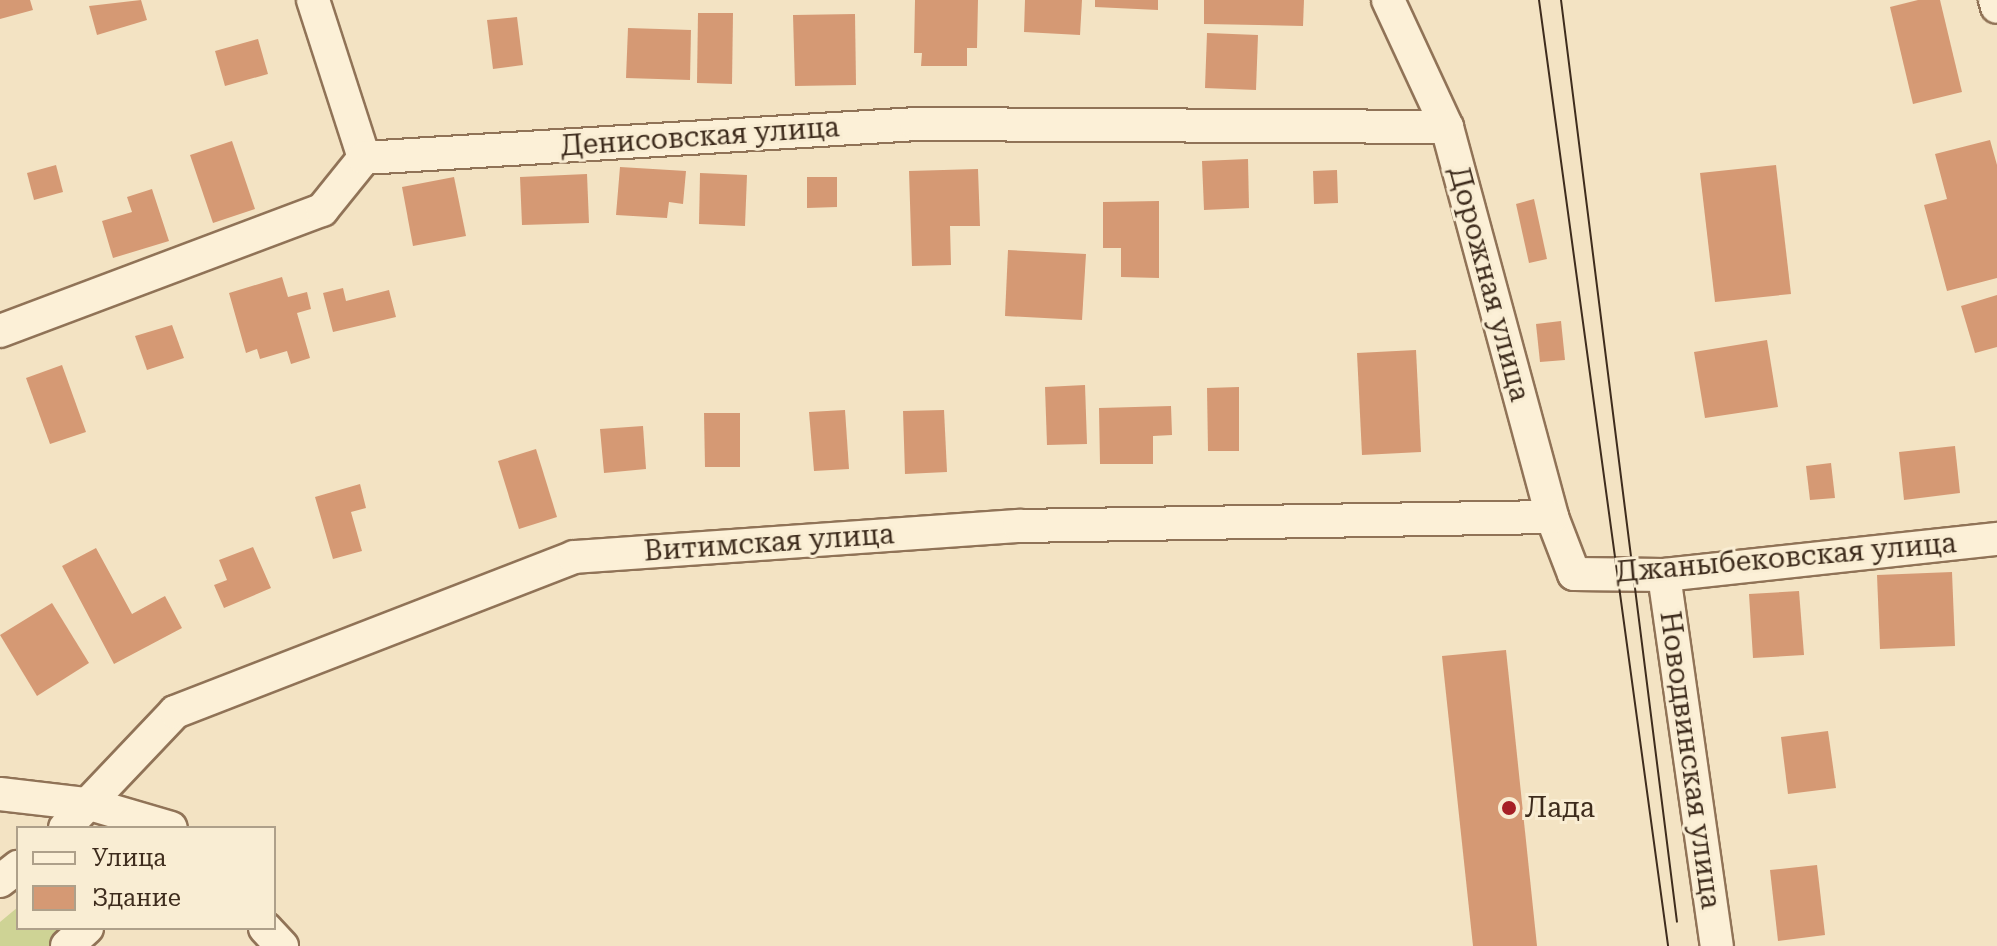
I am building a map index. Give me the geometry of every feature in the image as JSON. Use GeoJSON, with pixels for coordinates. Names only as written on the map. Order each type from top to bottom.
{"type":"FeatureCollection","features":[{"type":"Feature","properties":{"kind":"street"},"geometry":{"type":"LineString","coordinates":[[0,331],[322,210],[364,158],[313,0]]}},
{"type":"Feature","properties":{"kind":"street","name":"Дорожная улица"},"geometry":{"type":"LineString","coordinates":[[1388,0],[1447,127],[1552,517],[1574,574]]}},
{"type":"Feature","properties":{"kind":"street"},"geometry":{"type":"LineString","coordinates":[[1995,0],[1997,7]]}},
{"type":"Feature","properties":{"kind":"street","name":"Денисовская улица"},"geometry":{"type":"LineString","coordinates":[[364,158],[916,124],[1447,127]]}},
{"type":"Feature","properties":{"kind":"street","name":"Витимская улица"},"geometry":{"type":"LineString","coordinates":[[67,826],[93,805],[175,712],[574,557],[1019,526],[1552,517]]}},
{"type":"Feature","properties":{"kind":"street","name":"Джаныбековская улица"},"geometry":{"type":"LineString","coordinates":[[1574,574],[1664,575],[1997,539]]}},
{"type":"Feature","properties":{"kind":"street","name":"Новодвинская улица"},"geometry":{"type":"LineString","coordinates":[[1664,575],[1717,946]]}},
{"type":"Feature","properties":{"kind":"street"},"geometry":{"type":"LineString","coordinates":[[0,794],[93,805],[165,826]]}},
{"type":"Feature","properties":{"kind":"street"},"geometry":{"type":"LineString","coordinates":[[0,881],[16,869]]}},
{"type":"Feature","properties":{"kind":"street"},"geometry":{"type":"LineString","coordinates":[[67,946],[85,930]]}},
{"type":"Feature","properties":{"kind":"street"},"geometry":{"type":"LineString","coordinates":[[267,930],[282,946]]}},
{"type":"Feature","properties":{"kind":"green space"},"geometry":{"type":"Polygon","coordinates":[[[16,909],[16,930],[74,930],[56,946],[0,946],[0,922],[16,909]]]}},
{"type":"Feature","properties":{"kind":"building"},"geometry":{"type":"Polygon","coordinates":[[[0,0],[30,0],[33,10],[0,19],[0,0]]]}},
{"type":"Feature","properties":{"kind":"building"},"geometry":{"type":"Polygon","coordinates":[[[141,0],[147,20],[97,35],[89,6],[141,0]]]}},
{"type":"Feature","properties":{"kind":"building"},"geometry":{"type":"Polygon","coordinates":[[[915,0],[978,0],[977,48],[967,48],[967,66],[921,66],[922,53],[914,53],[915,0]]]}},
{"type":"Feature","properties":{"kind":"building"},"geometry":{"type":"Polygon","coordinates":[[[1025,0],[1082,0],[1080,35],[1024,32],[1025,0]]]}},
{"type":"Feature","properties":{"kind":"building"},"geometry":{"type":"Polygon","coordinates":[[[1095,0],[1158,0],[1158,10],[1095,7],[1095,0]]]}},
{"type":"Feature","properties":{"kind":"building"},"geometry":{"type":"Polygon","coordinates":[[[1204,0],[1304,0],[1303,26],[1204,24],[1204,0]]]}},
{"type":"Feature","properties":{"kind":"building"},"geometry":{"type":"Polygon","coordinates":[[[1918,0],[1940,0],[1962,92],[1913,104],[1890,7],[1918,0]]]}},
{"type":"Feature","properties":{"kind":"building"},"geometry":{"type":"Polygon","coordinates":[[[698,13],[733,13],[732,84],[697,83],[698,13]]]}},
{"type":"Feature","properties":{"kind":"building"},"geometry":{"type":"Polygon","coordinates":[[[855,14],[856,85],[795,86],[793,15],[855,14]]]}},
{"type":"Feature","properties":{"kind":"building"},"geometry":{"type":"Polygon","coordinates":[[[517,17],[523,65],[493,69],[487,20],[517,17]]]}},
{"type":"Feature","properties":{"kind":"building"},"geometry":{"type":"Polygon","coordinates":[[[628,28],[691,30],[690,80],[626,78],[628,28]]]}},
{"type":"Feature","properties":{"kind":"building"},"geometry":{"type":"Polygon","coordinates":[[[1207,33],[1258,35],[1256,90],[1205,88],[1207,33]]]}},
{"type":"Feature","properties":{"kind":"building"},"geometry":{"type":"Polygon","coordinates":[[[258,39],[268,74],[225,86],[215,51],[258,39]]]}},
{"type":"Feature","properties":{"kind":"building"},"geometry":{"type":"Polygon","coordinates":[[[1990,140],[1997,165],[1997,278],[1947,291],[1924,205],[1947,199],[1935,154],[1990,140]]]}},
{"type":"Feature","properties":{"kind":"building"},"geometry":{"type":"Polygon","coordinates":[[[232,141],[255,209],[213,223],[190,155],[232,141]]]}},
{"type":"Feature","properties":{"kind":"building"},"geometry":{"type":"Polygon","coordinates":[[[1248,159],[1249,208],[1204,210],[1202,161],[1248,159]]]}},
{"type":"Feature","properties":{"kind":"building"},"geometry":{"type":"Polygon","coordinates":[[[56,165],[63,192],[34,200],[27,173],[56,165]]]}},
{"type":"Feature","properties":{"kind":"building"},"geometry":{"type":"Polygon","coordinates":[[[1776,165],[1791,294],[1715,302],[1700,173],[1776,165]]]}},
{"type":"Feature","properties":{"kind":"building"},"geometry":{"type":"Polygon","coordinates":[[[620,167],[686,171],[683,204],[669,202],[667,218],[616,215],[620,167]]]}},
{"type":"Feature","properties":{"kind":"building"},"geometry":{"type":"Polygon","coordinates":[[[978,169],[980,226],[950,226],[951,265],[912,266],[909,171],[978,169]]]}},
{"type":"Feature","properties":{"kind":"building"},"geometry":{"type":"Polygon","coordinates":[[[1337,170],[1338,203],[1314,204],[1313,171],[1337,170]]]}},
{"type":"Feature","properties":{"kind":"building"},"geometry":{"type":"Polygon","coordinates":[[[700,173],[747,175],[745,226],[699,224],[700,173]]]}},
{"type":"Feature","properties":{"kind":"building"},"geometry":{"type":"Polygon","coordinates":[[[587,174],[589,223],[522,225],[520,177],[587,174]]]}},
{"type":"Feature","properties":{"kind":"building"},"geometry":{"type":"Polygon","coordinates":[[[454,177],[466,236],[413,246],[402,187],[454,177]]]}},
{"type":"Feature","properties":{"kind":"building"},"geometry":{"type":"Polygon","coordinates":[[[807,177],[837,177],[837,207],[807,208],[807,177]]]}},
{"type":"Feature","properties":{"kind":"building"},"geometry":{"type":"Polygon","coordinates":[[[152,189],[169,241],[113,258],[102,221],[132,212],[127,197],[152,189]]]}},
{"type":"Feature","properties":{"kind":"building"},"geometry":{"type":"Polygon","coordinates":[[[1534,199],[1547,259],[1529,263],[1516,204],[1534,199]]]}},
{"type":"Feature","properties":{"kind":"building"},"geometry":{"type":"Polygon","coordinates":[[[1159,201],[1159,278],[1121,277],[1121,248],[1103,248],[1103,202],[1159,201]]]}},
{"type":"Feature","properties":{"kind":"building"},"geometry":{"type":"Polygon","coordinates":[[[1008,250],[1086,254],[1082,320],[1005,316],[1008,250]]]}},
{"type":"Feature","properties":{"kind":"building"},"geometry":{"type":"Polygon","coordinates":[[[282,277],[288,297],[307,292],[311,309],[297,313],[310,358],[291,364],[287,351],[260,359],[257,349],[246,353],[229,293],[282,277]]]}},
{"type":"Feature","properties":{"kind":"building"},"geometry":{"type":"Polygon","coordinates":[[[343,288],[346,301],[389,290],[396,317],[333,332],[323,293],[343,288]]]}},
{"type":"Feature","properties":{"kind":"building"},"geometry":{"type":"Polygon","coordinates":[[[1997,295],[1997,347],[1975,353],[1961,306],[1997,295]]]}},
{"type":"Feature","properties":{"kind":"building"},"geometry":{"type":"Polygon","coordinates":[[[1561,321],[1565,360],[1540,362],[1536,324],[1561,321]]]}},
{"type":"Feature","properties":{"kind":"building"},"geometry":{"type":"Polygon","coordinates":[[[172,325],[184,358],[147,370],[135,336],[172,325]]]}},
{"type":"Feature","properties":{"kind":"building"},"geometry":{"type":"Polygon","coordinates":[[[1767,340],[1778,407],[1705,418],[1694,352],[1767,340]]]}},
{"type":"Feature","properties":{"kind":"building"},"geometry":{"type":"Polygon","coordinates":[[[1416,350],[1421,452],[1362,455],[1357,353],[1416,350]]]}},
{"type":"Feature","properties":{"kind":"building"},"geometry":{"type":"Polygon","coordinates":[[[62,365],[86,432],[50,444],[26,378],[62,365]]]}},
{"type":"Feature","properties":{"kind":"building"},"geometry":{"type":"Polygon","coordinates":[[[1085,385],[1087,444],[1047,445],[1045,387],[1085,385]]]}},
{"type":"Feature","properties":{"kind":"building"},"geometry":{"type":"Polygon","coordinates":[[[1239,387],[1239,451],[1208,451],[1207,388],[1239,387]]]}},
{"type":"Feature","properties":{"kind":"building"},"geometry":{"type":"Polygon","coordinates":[[[1171,406],[1172,435],[1153,436],[1153,464],[1100,464],[1099,408],[1171,406]]]}},
{"type":"Feature","properties":{"kind":"building"},"geometry":{"type":"Polygon","coordinates":[[[845,410],[849,469],[814,471],[809,412],[845,410]]]}},
{"type":"Feature","properties":{"kind":"building"},"geometry":{"type":"Polygon","coordinates":[[[944,410],[947,472],[905,474],[903,411],[944,410]]]}},
{"type":"Feature","properties":{"kind":"building"},"geometry":{"type":"Polygon","coordinates":[[[704,413],[740,413],[740,467],[705,467],[704,413]]]}},
{"type":"Feature","properties":{"kind":"building"},"geometry":{"type":"Polygon","coordinates":[[[643,426],[646,469],[604,473],[600,429],[643,426]]]}},
{"type":"Feature","properties":{"kind":"building"},"geometry":{"type":"Polygon","coordinates":[[[1955,446],[1960,493],[1904,500],[1899,452],[1955,446]]]}},
{"type":"Feature","properties":{"kind":"building"},"geometry":{"type":"Polygon","coordinates":[[[536,449],[557,517],[519,529],[498,461],[536,449]]]}},
{"type":"Feature","properties":{"kind":"building"},"geometry":{"type":"Polygon","coordinates":[[[1831,463],[1835,498],[1810,500],[1806,466],[1831,463]]]}},
{"type":"Feature","properties":{"kind":"building"},"geometry":{"type":"Polygon","coordinates":[[[360,484],[366,508],[351,512],[362,551],[333,559],[315,497],[360,484]]]}},
{"type":"Feature","properties":{"kind":"building"},"geometry":{"type":"Polygon","coordinates":[[[253,547],[271,588],[224,608],[214,585],[227,580],[219,560],[253,547]]]}},
{"type":"Feature","properties":{"kind":"building"},"geometry":{"type":"Polygon","coordinates":[[[96,548],[132,614],[165,596],[182,628],[114,664],[62,566],[96,548]]]}},
{"type":"Feature","properties":{"kind":"building"},"geometry":{"type":"Polygon","coordinates":[[[1952,572],[1955,646],[1880,649],[1877,575],[1952,572]]]}},
{"type":"Feature","properties":{"kind":"building"},"geometry":{"type":"Polygon","coordinates":[[[1799,591],[1804,655],[1753,658],[1749,594],[1799,591]]]}},
{"type":"Feature","properties":{"kind":"building"},"geometry":{"type":"Polygon","coordinates":[[[52,603],[89,663],[37,696],[0,635],[52,603]]]}},
{"type":"Feature","properties":{"kind":"building"},"geometry":{"type":"Polygon","coordinates":[[[1506,650],[1537,946],[1473,946],[1442,656],[1506,650]]]}},
{"type":"Feature","properties":{"kind":"building"},"geometry":{"type":"Polygon","coordinates":[[[1828,731],[1836,788],[1788,794],[1781,737],[1828,731]]]}},
{"type":"Feature","properties":{"kind":"building"},"geometry":{"type":"Polygon","coordinates":[[[1817,865],[1825,935],[1778,941],[1770,870],[1817,865]]]}},
{"type":"Feature","properties":{"kind":"tram line"},"geometry":{"type":"LineString","coordinates":[[1539,0],[1668,946]]}},
{"type":"Feature","properties":{"kind":"tram line"},"geometry":{"type":"LineString","coordinates":[[1561,0],[1677,922]]}},
{"type":"Feature","properties":{"kind":"place","name":"Лада"},"geometry":{"type":"Point","coordinates":[1509,808]}}]}
